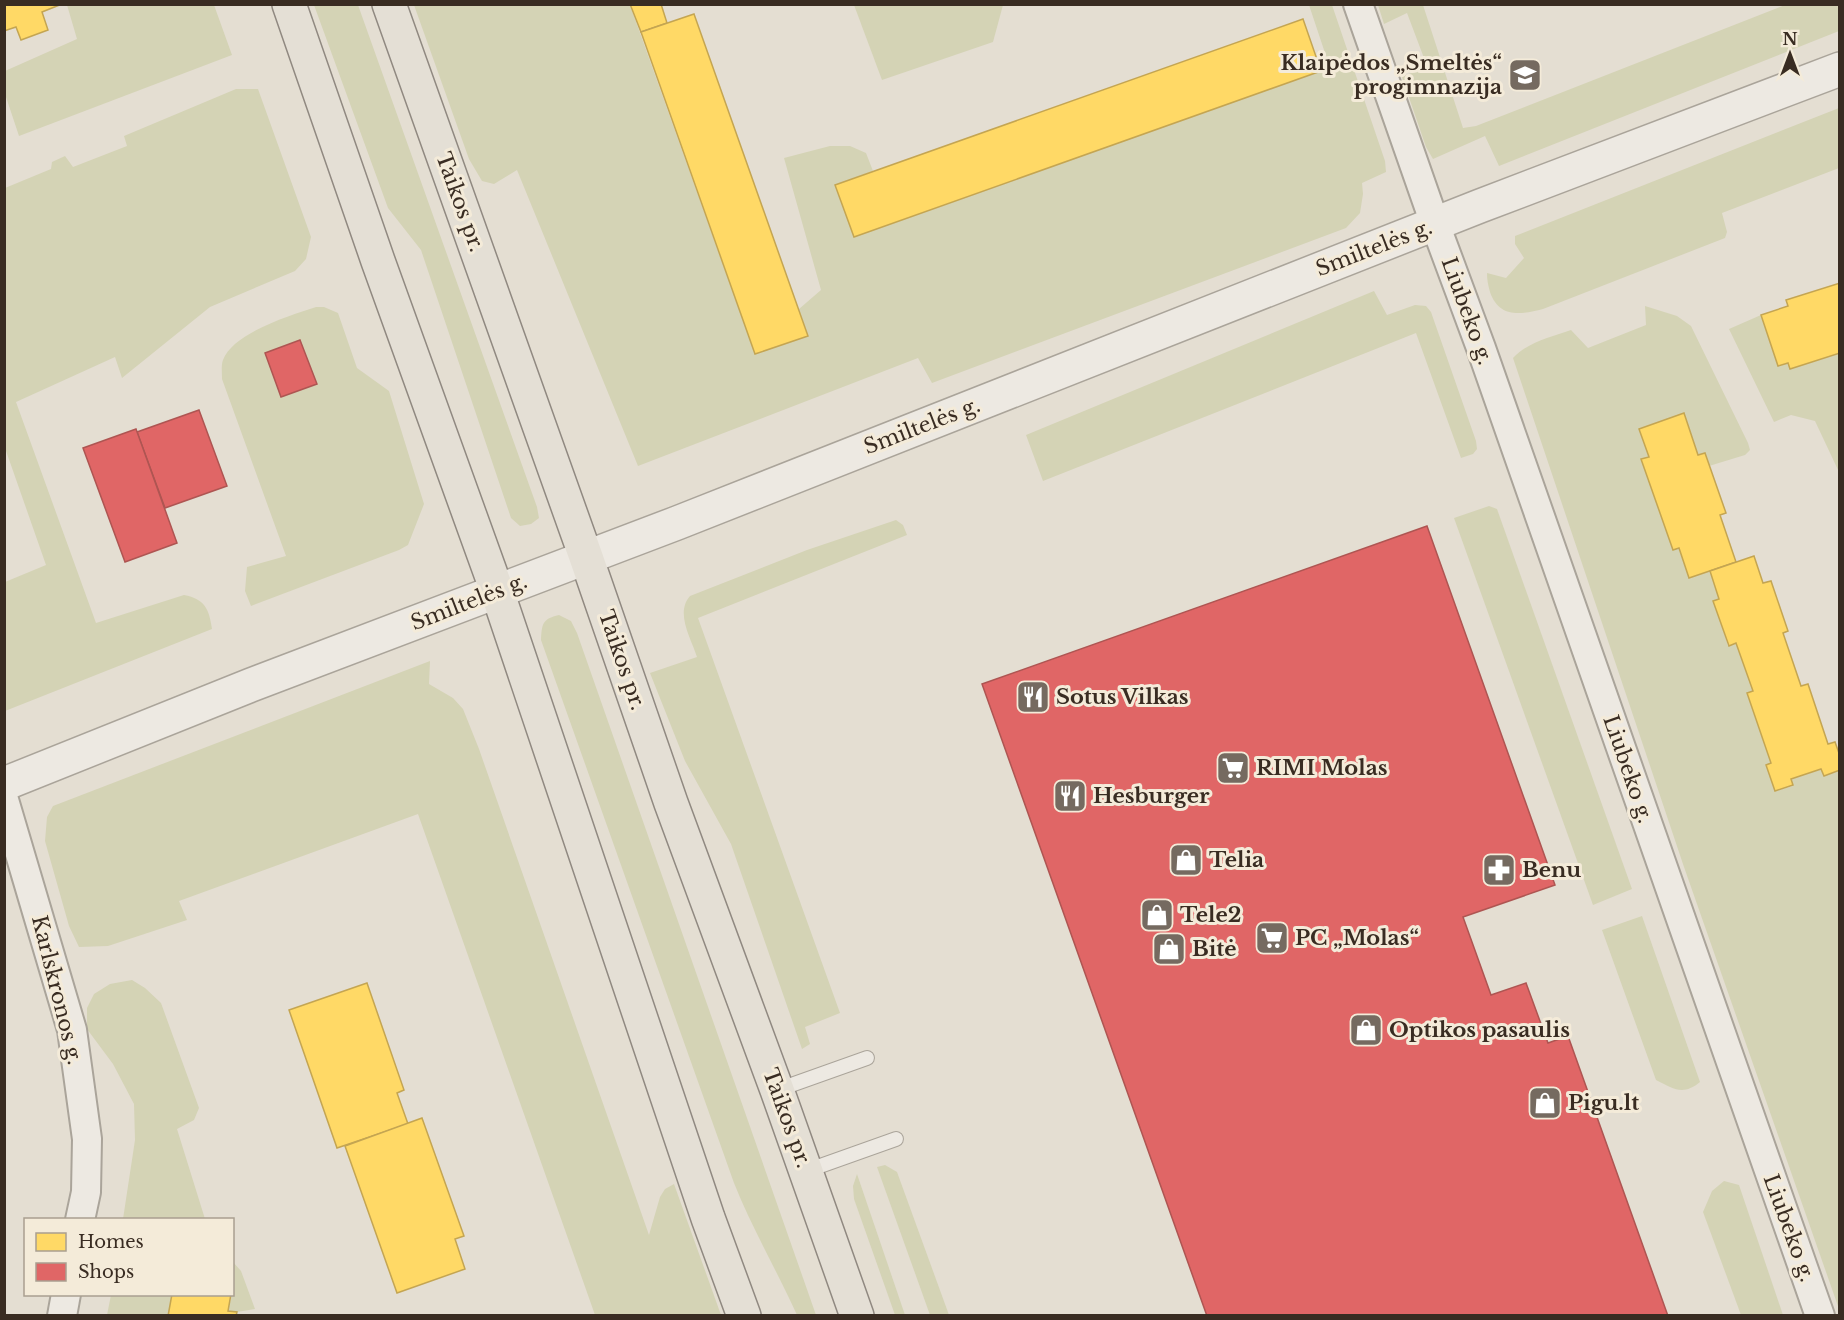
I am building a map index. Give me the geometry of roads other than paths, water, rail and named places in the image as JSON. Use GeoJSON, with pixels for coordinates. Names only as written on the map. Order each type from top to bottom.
{"type":"FeatureCollection","features":[{"type":"Feature","properties":{"kind":"main road"},"geometry":{"type":"LineString","coordinates":[[289,4],[378,261],[497,591],[704,1207],[744,1316]]}},
{"type":"Feature","properties":{"kind":"main road","name":"Taikos pr."},"geometry":{"type":"LineString","coordinates":[[390,4],[671,803],[777,1090],[857,1316]]}},
{"type":"Feature","properties":{"kind":"street","name":"Liubeko g."},"geometry":{"type":"LineString","coordinates":[[1359,4],[1820,1316]]}},
{"type":"Feature","properties":{"kind":"street","name":"Smiltelės g."},"geometry":{"type":"LineString","coordinates":[[4,784],[252,685],[677,523],[1435,224],[1839,69]]}},
{"type":"Feature","properties":{"kind":"street","name":"Karlskronos g."},"geometry":{"type":"LineString","coordinates":[[4,800],[72,1030],[87,1139],[86,1192],[81,1218]]}},
{"type":"Feature","properties":{"kind":"street"},"geometry":{"type":"LineString","coordinates":[[62,1316],[66,1296]]}},
{"type":"Feature","properties":{"kind":"lane"},"geometry":{"type":"LineString","coordinates":[[777,1090],[867,1058]]}},
{"type":"Feature","properties":{"kind":"lane"},"geometry":{"type":"LineString","coordinates":[[806,1171],[896,1139]]}},
{"type":"Feature","properties":{"kind":"place","name":"Klaipėdos „Smeltės“ progimnazija"},"geometry":{"type":"Point","coordinates":[1525,75]}},
{"type":"Feature","properties":{"kind":"place","name":"Sotus Vilkas"},"geometry":{"type":"Point","coordinates":[1033,697]}},
{"type":"Feature","properties":{"kind":"place","name":"RIMI Molas"},"geometry":{"type":"Point","coordinates":[1233,768]}},
{"type":"Feature","properties":{"kind":"place","name":"Hesburger"},"geometry":{"type":"Point","coordinates":[1070,796]}},
{"type":"Feature","properties":{"kind":"place","name":"Telia"},"geometry":{"type":"Point","coordinates":[1186,860]}},
{"type":"Feature","properties":{"kind":"place","name":"Benu"},"geometry":{"type":"Point","coordinates":[1499,870]}},
{"type":"Feature","properties":{"kind":"place","name":"Tele2"},"geometry":{"type":"Point","coordinates":[1157,915]}},
{"type":"Feature","properties":{"kind":"place","name":"PC „Molas“"},"geometry":{"type":"Point","coordinates":[1272,938]}},
{"type":"Feature","properties":{"kind":"place","name":"Bitė"},"geometry":{"type":"Point","coordinates":[1169,949]}},
{"type":"Feature","properties":{"kind":"place","name":"Optikos pasaulis"},"geometry":{"type":"Point","coordinates":[1366,1030]}},
{"type":"Feature","properties":{"kind":"place","name":"Pigu.lt"},"geometry":{"type":"Point","coordinates":[1545,1103]}}]}
